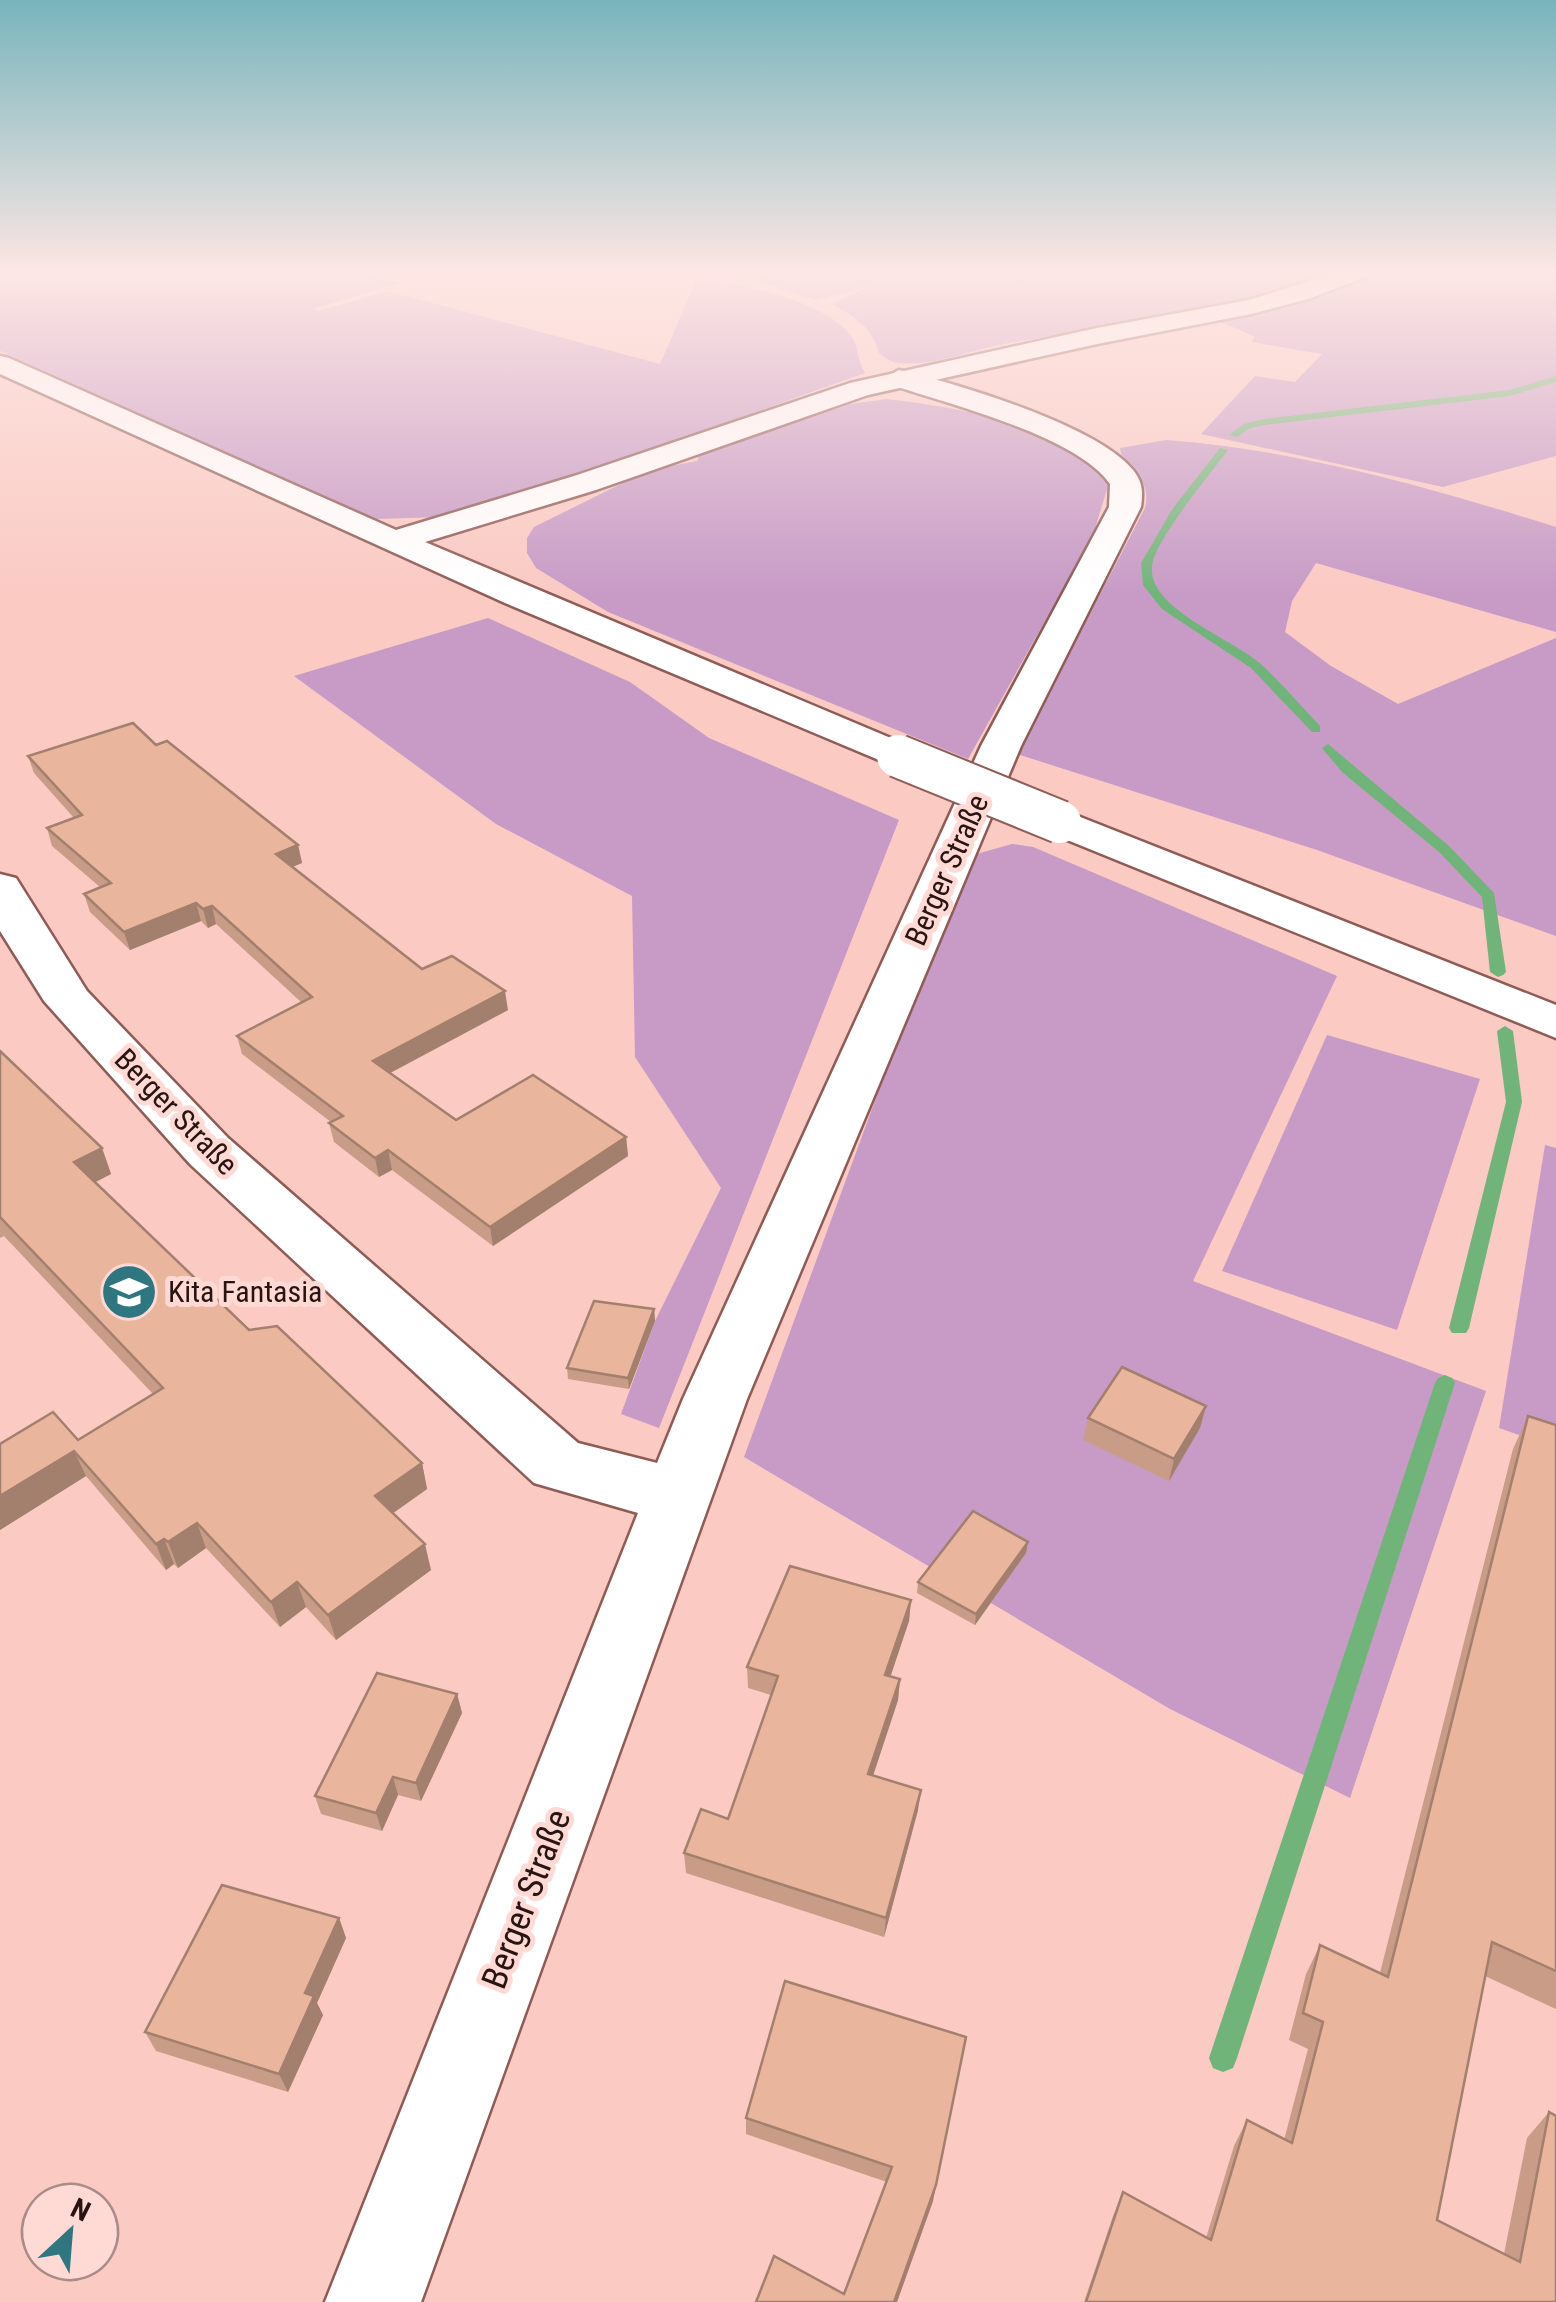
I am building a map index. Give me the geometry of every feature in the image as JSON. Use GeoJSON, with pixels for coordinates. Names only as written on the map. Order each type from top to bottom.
{"type":"FeatureCollection","features":[{"type":"Feature","properties":{"kind":"main road"},"geometry":{"type":"LineString","coordinates":[[34,379],[517,596],[898,756],[1556,1023]]}},
{"type":"Feature","properties":{"kind":"main road"},"geometry":{"type":"LineString","coordinates":[[394,542],[894,379]]}},
{"type":"Feature","properties":{"kind":"main road","name":"Berger Straße"},"geometry":{"type":"LineString","coordinates":[[373,2302],[714,1399],[969,819],[1128,495],[1126,482],[1113,467],[1078,444],[903,379]]}},
{"type":"Feature","properties":{"kind":"main road"},"geometry":{"type":"LineString","coordinates":[[394,542],[503,538],[585,483]]}},
{"type":"Feature","properties":{"kind":"main road"},"geometry":{"type":"LineString","coordinates":[[503,538],[517,596]]}},
{"type":"Feature","properties":{"kind":"main road","name":"Berger Straße"},"geometry":{"type":"LineString","coordinates":[[0,888],[6,905],[69,1000],[209,1152],[557,1464],[680,1497]]}},
{"type":"Feature","properties":{"kind":"shaded area"},"geometry":{"type":"Polygon","coordinates":[[[64,379],[847,379],[442,517],[376,519],[64,379]]]}},
{"type":"Feature","properties":{"kind":"shaded area"},"geometry":{"type":"Polygon","coordinates":[[[1252,379],[1556,379],[1556,456],[1443,487],[1201,434],[1252,379]]]}},
{"type":"Feature","properties":{"kind":"shaded area"},"geometry":{"type":"Polygon","coordinates":[[[886,399],[975,413],[1039,433],[1092,463],[1109,483],[1093,535],[968,759],[608,612],[536,568],[527,553],[527,538],[534,527],[649,470],[697,461],[700,454],[851,404],[886,399]]]}},
{"type":"Feature","properties":{"kind":"shaded area"},"geometry":{"type":"Polygon","coordinates":[[[1166,440],[1313,461],[1461,498],[1556,527],[1556,632],[1316,563],[1292,601],[1285,632],[1331,666],[1398,704],[1556,638],[1556,936],[1317,850],[1017,754],[1145,508],[1145,488],[1120,448],[1166,440]]]}},
{"type":"Feature","properties":{"kind":"shaded area"},"geometry":{"type":"Polygon","coordinates":[[[488,618],[630,682],[709,738],[899,820],[659,1428],[621,1414],[655,1321],[721,1188],[635,1057],[632,896],[496,824],[294,676],[488,618]]]}},
{"type":"Feature","properties":{"kind":"shaded area"},"geometry":{"type":"Polygon","coordinates":[[[1012,844],[1033,847],[1337,976],[1193,1281],[1486,1391],[1350,1798],[1170,1709],[744,1457],[961,867],[973,855],[1012,844]]]}},
{"type":"Feature","properties":{"kind":"shaded area"},"geometry":{"type":"Polygon","coordinates":[[[1327,1035],[1480,1079],[1397,1330],[1222,1271],[1327,1035]]]}},
{"type":"Feature","properties":{"kind":"shaded area"},"geometry":{"type":"Polygon","coordinates":[[[1545,1145],[1556,1148],[1556,1448],[1499,1428],[1545,1145]]]}},
{"type":"Feature","properties":{"kind":"building"},"geometry":{"type":"Polygon","coordinates":[[[133,723],[156,745],[167,741],[298,845],[276,854],[422,969],[452,956],[505,991],[373,1061],[456,1120],[533,1075],[626,1137],[490,1227],[388,1150],[375,1158],[329,1123],[343,1116],[237,1036],[312,997],[212,906],[203,909],[196,903],[124,932],[84,894],[111,883],[47,828],[82,815],[28,756],[133,723]]]}},
{"type":"Feature","properties":{"kind":"building"},"geometry":{"type":"Polygon","coordinates":[[[0,1051],[102,1148],[74,1162],[249,1330],[277,1326],[422,1463],[375,1496],[425,1544],[328,1615],[297,1582],[271,1602],[197,1523],[168,1542],[164,1539],[156,1544],[74,1451],[0,1496],[0,1444],[53,1412],[78,1440],[163,1388],[0,1217],[0,1051]]]}},
{"type":"Feature","properties":{"kind":"building"},"geometry":{"type":"Polygon","coordinates":[[[594,1301],[654,1309],[628,1378],[567,1368],[594,1301]]]}},
{"type":"Feature","properties":{"kind":"building"},"geometry":{"type":"Polygon","coordinates":[[[1122,1367],[1206,1406],[1174,1459],[1088,1418],[1122,1367]]]}},
{"type":"Feature","properties":{"kind":"building"},"geometry":{"type":"Polygon","coordinates":[[[1528,1416],[1556,1425],[1556,1971],[1492,1942],[1437,2220],[1520,2262],[1549,2112],[1556,2116],[1556,2302],[1086,2302],[1123,2192],[1211,2240],[1247,2120],[1292,2143],[1323,2022],[1303,2013],[1320,1945],[1388,1977],[1528,1416]]]}},
{"type":"Feature","properties":{"kind":"building"},"geometry":{"type":"Polygon","coordinates":[[[973,1511],[1028,1542],[976,1614],[918,1582],[973,1511]]]}},
{"type":"Feature","properties":{"kind":"building"},"geometry":{"type":"Polygon","coordinates":[[[790,1566],[911,1600],[885,1675],[900,1679],[868,1774],[921,1790],[886,1918],[684,1853],[701,1809],[728,1819],[778,1676],[747,1667],[790,1566]]]}},
{"type":"Feature","properties":{"kind":"building"},"geometry":{"type":"Polygon","coordinates":[[[377,1673],[457,1694],[416,1783],[393,1777],[376,1813],[315,1796],[377,1673]]]}},
{"type":"Feature","properties":{"kind":"building"},"geometry":{"type":"Polygon","coordinates":[[[222,1885],[339,1918],[305,1993],[314,1996],[279,2074],[145,2032],[222,1885]]]}},
{"type":"Feature","properties":{"kind":"building"},"geometry":{"type":"Polygon","coordinates":[[[785,1981],[966,2037],[936,2185],[894,2302],[756,2302],[774,2256],[844,2294],[892,2167],[746,2118],[785,1981]]]}},
{"type":"Feature","properties":{"kind":"waterway"},"geometry":{"type":"LineString","coordinates":[[1234,435],[1247,426],[1264,422],[1510,393],[1555,379]]}},
{"type":"Feature","properties":{"kind":"waterway"},"geometry":{"type":"LineString","coordinates":[[1223,450],[1178,508],[1146,563],[1148,585],[1166,607],[1255,665],[1316,729]]}},
{"type":"Feature","properties":{"kind":"waterway"},"geometry":{"type":"LineString","coordinates":[[1328,748],[1347,769],[1444,849],[1489,896],[1498,972]]}},
{"type":"Feature","properties":{"kind":"waterway"},"geometry":{"type":"LineString","coordinates":[[1459,1328],[1514,1102],[1505,1031]]}},
{"type":"Feature","properties":{"kind":"waterway"},"geometry":{"type":"LineString","coordinates":[[1223,2058],[1445,1383]]}},
{"type":"Feature","properties":{"kind":"place","name":"Kita Fantasia"},"geometry":{"type":"Point","coordinates":[129,1292]}}]}
